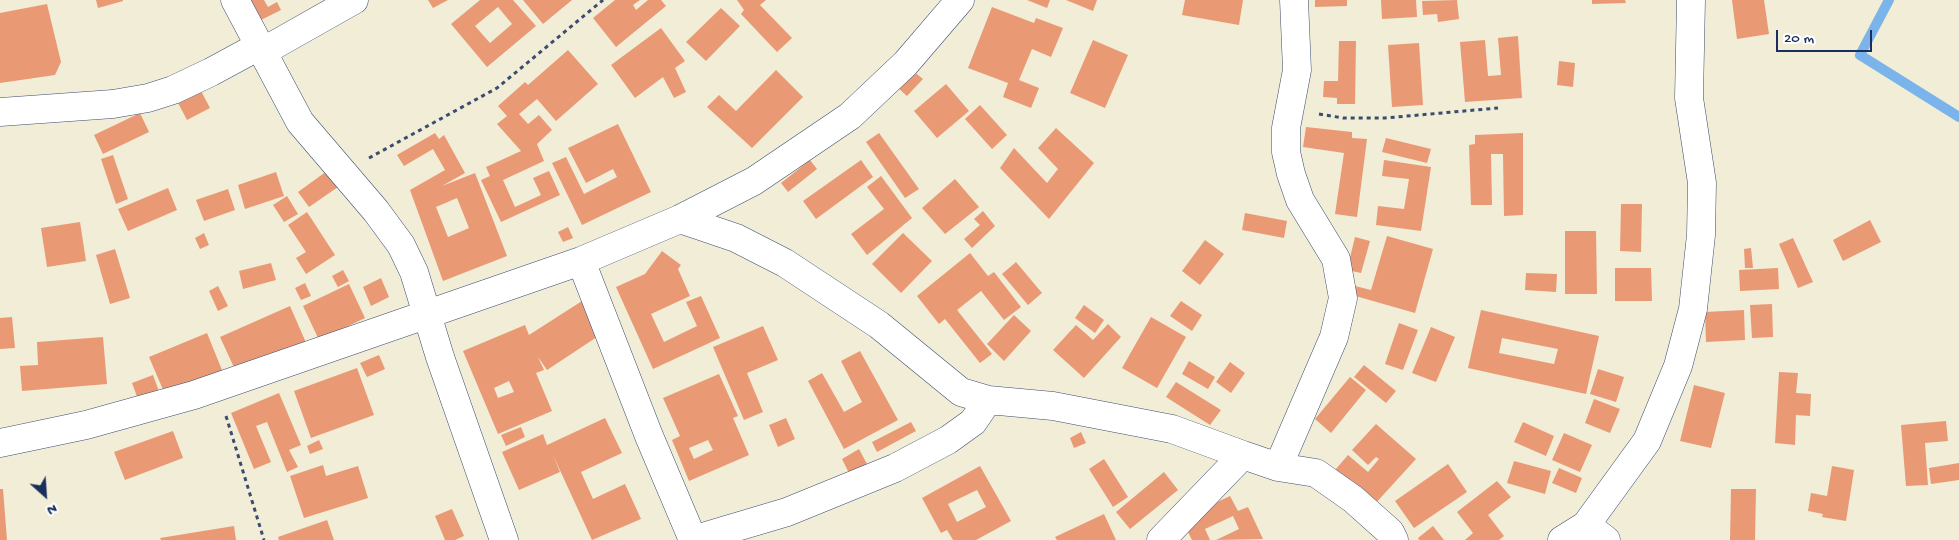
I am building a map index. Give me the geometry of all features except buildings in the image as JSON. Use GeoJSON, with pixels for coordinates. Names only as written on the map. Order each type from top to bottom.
{"type":"FeatureCollection","features":[{"type":"Feature","properties":{"kind":"street"},"geometry":{"type":"LineString","coordinates":[[235,0],[300,122],[344,172],[401,245],[414,272],[504,540]]}},
{"type":"Feature","properties":{"kind":"street"},"geometry":{"type":"LineString","coordinates":[[0,112],[113,104],[148,98],[173,90],[260,49],[354,0]]}},
{"type":"Feature","properties":{"kind":"street"},"geometry":{"type":"LineString","coordinates":[[0,443],[86,425],[194,395],[581,261],[680,219],[754,180],[850,116],[906,63],[960,0]]}},
{"type":"Feature","properties":{"kind":"street"},"geometry":{"type":"LineString","coordinates":[[1278,467],[1334,337],[1343,298],[1336,259],[1300,200],[1286,152],[1286,128],[1297,70],[1294,0]]}},
{"type":"Feature","properties":{"kind":"street"},"geometry":{"type":"LineString","coordinates":[[1562,540],[1596,532],[1647,441],[1678,366],[1693,308],[1701,235],[1702,183],[1689,98],[1692,0]]}},
{"type":"Feature","properties":{"kind":"street"},"geometry":{"type":"LineString","coordinates":[[680,219],[736,238],[785,263],[879,325],[961,392],[988,400],[1053,406],[1172,429],[1278,467],[1316,473],[1360,506],[1390,532],[1394,540]]}},
{"type":"Feature","properties":{"kind":"street"},"geometry":{"type":"LineString","coordinates":[[581,261],[649,436],[693,540],[787,512],[895,468],[948,440],[973,422],[988,400]]}},
{"type":"Feature","properties":{"kind":"street"},"geometry":{"type":"LineString","coordinates":[[1161,540],[1243,455]]}},
{"type":"Feature","properties":{"kind":"path"},"geometry":{"type":"LineString","coordinates":[[344,172],[497,88],[603,0]]}},
{"type":"Feature","properties":{"kind":"path"},"geometry":{"type":"LineString","coordinates":[[1290,110],[1343,118],[1385,118],[1498,108]]}},
{"type":"Feature","properties":{"kind":"path"},"geometry":{"type":"LineString","coordinates":[[218,387],[264,540]]}},
{"type":"Feature","properties":{"kind":"waterway"},"geometry":{"type":"LineString","coordinates":[[1889,0],[1860,55],[1959,117]]}}]}
